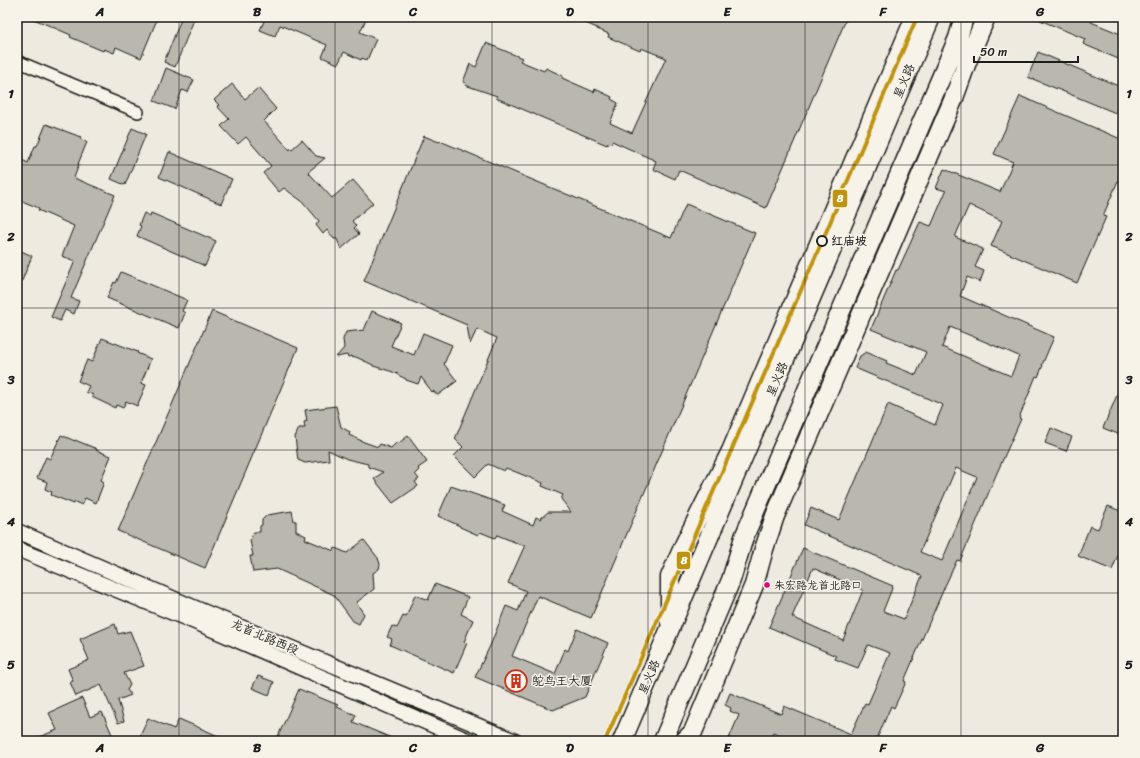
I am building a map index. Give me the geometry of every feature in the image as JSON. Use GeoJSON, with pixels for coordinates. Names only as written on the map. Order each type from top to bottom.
{"type":"FeatureCollection","features":[{"type":"Feature","properties":{"kind":"main road"},"geometry":{"type":"LineString","coordinates":[[670,630],[670,577],[685,542],[730,451],[915,17]]}},
{"type":"Feature","properties":{"kind":"main road"},"geometry":{"type":"LineString","coordinates":[[920,43],[925,17]]}},
{"type":"Feature","properties":{"kind":"main road","name":"星火路"},"geometry":{"type":"LineString","coordinates":[[622,741],[931,17]]}},
{"type":"Feature","properties":{"kind":"main road"},"geometry":{"type":"LineString","coordinates":[[966,17],[967,62]]}},
{"type":"Feature","properties":{"kind":"main road"},"geometry":{"type":"LineString","coordinates":[[663,741],[731,580],[744,537],[966,17]]}},
{"type":"Feature","properties":{"kind":"main road"},"geometry":{"type":"LineString","coordinates":[[684,741],[693,732],[754,585],[775,516],[954,98],[986,17]]}},
{"type":"Feature","properties":{"kind":"main road"},"geometry":{"type":"LineString","coordinates":[[892,192],[910,200]]}},
{"type":"Feature","properties":{"kind":"main road"},"geometry":{"type":"LineString","coordinates":[[822,357],[840,364]]}},
{"type":"Feature","properties":{"kind":"main road"},"geometry":{"type":"LineString","coordinates":[[761,559],[769,481]]}},
{"type":"Feature","properties":{"kind":"street"},"geometry":{"type":"LineString","coordinates":[[17,61],[138,112]]}},
{"type":"Feature","properties":{"kind":"street","name":"龙首北路西段"},"geometry":{"type":"LineString","coordinates":[[17,531],[200,610],[515,741]]}},
{"type":"Feature","properties":{"kind":"street","name":"龙首北路西段"},"geometry":{"type":"LineString","coordinates":[[17,549],[195,622],[469,741]]}},
{"type":"Feature","properties":{"kind":"building"},"geometry":{"type":"Polygon","coordinates":[[[29,17],[158,17],[141,58],[116,47],[114,53],[104,49],[103,51],[29,17]]]}},
{"type":"Feature","properties":{"kind":"building"},"geometry":{"type":"Polygon","coordinates":[[[182,17],[195,17],[175,67],[164,62],[182,17]]]}},
{"type":"Feature","properties":{"kind":"building"},"geometry":{"type":"Polygon","coordinates":[[[261,17],[367,17],[360,32],[376,39],[367,60],[362,58],[361,60],[344,52],[338,64],[322,57],[327,45],[280,25],[275,36],[260,30],[265,19],[261,17]]]}},
{"type":"Feature","properties":{"kind":"building"},"geometry":{"type":"Polygon","coordinates":[[[572,17],[847,17],[766,208],[679,170],[675,179],[653,169],[656,161],[612,141],[611,144],[608,143],[607,145],[496,98],[497,96],[465,85],[466,83],[463,82],[470,64],[476,67],[486,43],[522,58],[520,61],[544,71],[546,68],[563,76],[562,78],[594,92],[595,89],[612,97],[611,99],[618,103],[610,123],[632,133],[666,58],[641,48],[640,51],[608,37],[609,34],[572,17]]]}},
{"type":"Feature","properties":{"kind":"building"},"geometry":{"type":"Polygon","coordinates":[[[1033,17],[1093,17],[1091,22],[1123,35],[1123,61],[1083,44],[1085,39],[1033,17]]]}},
{"type":"Feature","properties":{"kind":"building"},"geometry":{"type":"Polygon","coordinates":[[[1038,52],[1123,88],[1123,116],[1028,77],[1038,52]]]}},
{"type":"Feature","properties":{"kind":"building"},"geometry":{"type":"Polygon","coordinates":[[[166,68],[194,80],[188,92],[182,90],[175,109],[154,101],[166,68]]]}},
{"type":"Feature","properties":{"kind":"building"},"geometry":{"type":"Polygon","coordinates":[[[232,84],[245,99],[258,88],[276,109],[264,121],[290,150],[302,140],[316,156],[325,158],[308,172],[332,198],[353,180],[373,203],[352,221],[356,226],[354,228],[359,234],[341,249],[337,239],[334,239],[327,230],[323,234],[316,225],[319,221],[303,202],[284,188],[279,192],[263,173],[271,166],[246,137],[238,144],[221,126],[229,119],[217,106],[219,105],[214,100],[232,84]]]}},
{"type":"Feature","properties":{"kind":"building"},"geometry":{"type":"Polygon","coordinates":[[[1020,96],[1123,140],[1123,169],[1103,216],[1106,217],[1077,283],[991,246],[1002,221],[969,205],[955,237],[983,249],[975,267],[984,271],[980,282],[967,277],[960,296],[1054,337],[1038,377],[1036,376],[1019,418],[1021,419],[960,561],[957,560],[904,681],[906,682],[894,708],[891,706],[876,741],[794,741],[773,732],[769,741],[728,741],[739,715],[730,711],[731,708],[725,705],[730,693],[781,714],[784,706],[851,734],[865,703],[868,704],[890,653],[868,645],[858,668],[835,659],[836,656],[769,627],[803,548],[893,586],[883,611],[904,619],[922,576],[804,525],[811,508],[839,520],[888,404],[935,425],[943,405],[855,368],[860,356],[866,352],[887,361],[886,363],[916,375],[926,352],[871,329],[896,270],[898,270],[920,222],[931,226],[946,191],[936,188],[944,169],[1000,192],[1013,162],[994,154],[1020,96]],[[950,327],[942,347],[1011,376],[1019,356],[950,327]],[[956,468],[920,552],[942,561],[977,477],[956,468]],[[813,568],[792,617],[843,640],[863,590],[813,568]]]}},
{"type":"Feature","properties":{"kind":"building"},"geometry":{"type":"Polygon","coordinates":[[[46,124],[81,137],[80,139],[87,142],[74,178],[115,195],[71,298],[79,301],[74,314],[65,310],[60,321],[51,317],[75,261],[62,256],[74,226],[38,210],[39,208],[17,199],[17,173],[22,160],[28,163],[46,124]]]}},
{"type":"Feature","properties":{"kind":"building"},"geometry":{"type":"Polygon","coordinates":[[[132,128],[146,134],[125,185],[111,179],[132,128]]]}},
{"type":"Feature","properties":{"kind":"building"},"geometry":{"type":"Polygon","coordinates":[[[424,136],[439,142],[440,141],[671,238],[686,204],[755,233],[591,618],[538,596],[512,656],[555,674],[565,649],[568,651],[577,629],[608,643],[585,697],[553,710],[475,677],[490,646],[506,606],[518,611],[526,591],[508,583],[525,545],[497,535],[495,538],[480,532],[478,535],[438,516],[451,486],[505,505],[502,511],[533,525],[536,517],[540,519],[548,512],[571,512],[561,499],[563,495],[542,486],[543,483],[506,468],[504,471],[488,464],[475,477],[454,456],[463,447],[455,439],[497,338],[477,329],[470,344],[467,325],[364,281],[424,136]]]}},
{"type":"Feature","properties":{"kind":"building"},"geometry":{"type":"Polygon","coordinates":[[[169,152],[232,179],[221,204],[159,177],[169,152]]]}},
{"type":"Feature","properties":{"kind":"building"},"geometry":{"type":"Polygon","coordinates":[[[144,213],[150,216],[151,213],[216,241],[205,266],[137,236],[141,226],[139,225],[144,213]]]}},
{"type":"Feature","properties":{"kind":"building"},"geometry":{"type":"Polygon","coordinates":[[[17,249],[32,256],[17,293],[17,249]]]}},
{"type":"Feature","properties":{"kind":"building"},"geometry":{"type":"Polygon","coordinates":[[[121,272],[187,300],[182,311],[185,313],[179,328],[107,298],[114,282],[116,283],[121,272]]]}},
{"type":"Feature","properties":{"kind":"building"},"geometry":{"type":"Polygon","coordinates":[[[212,311],[298,348],[205,568],[118,531],[212,311]]]}},
{"type":"Feature","properties":{"kind":"building"},"geometry":{"type":"Polygon","coordinates":[[[372,311],[401,323],[391,346],[414,355],[423,333],[452,345],[444,364],[457,381],[438,395],[433,391],[432,392],[421,377],[418,384],[406,380],[398,374],[373,366],[356,357],[348,357],[347,355],[336,357],[344,348],[343,339],[346,332],[364,330],[372,311]]]}},
{"type":"Feature","properties":{"kind":"building"},"geometry":{"type":"Polygon","coordinates":[[[102,338],[138,352],[137,353],[151,359],[141,383],[146,385],[137,406],[126,401],[123,408],[116,405],[115,408],[92,397],[93,395],[86,392],[89,386],[78,381],[87,360],[92,362],[102,338]]]}},
{"type":"Feature","properties":{"kind":"building"},"geometry":{"type":"Polygon","coordinates":[[[1123,381],[1123,436],[1103,428],[1123,381]]]}},
{"type":"Feature","properties":{"kind":"building"},"geometry":{"type":"Polygon","coordinates":[[[336,406],[341,427],[350,432],[349,435],[364,442],[378,447],[380,444],[391,448],[397,442],[399,443],[408,436],[427,462],[418,468],[419,470],[415,474],[419,479],[415,482],[418,486],[393,503],[374,479],[383,472],[368,467],[368,464],[347,459],[328,450],[329,460],[305,463],[298,460],[295,437],[299,428],[305,428],[304,422],[307,421],[305,410],[336,406]]]}},
{"type":"Feature","properties":{"kind":"building"},"geometry":{"type":"Polygon","coordinates":[[[1051,428],[1072,437],[1066,451],[1045,443],[1051,428]]]}},
{"type":"Feature","properties":{"kind":"building"},"geometry":{"type":"Polygon","coordinates":[[[61,435],[111,456],[101,480],[104,482],[96,503],[85,498],[82,505],[75,502],[74,504],[51,495],[52,492],[45,489],[47,482],[37,478],[46,457],[50,459],[61,435]]]}},
{"type":"Feature","properties":{"kind":"building"},"geometry":{"type":"Polygon","coordinates":[[[1108,506],[1123,512],[1123,543],[1112,570],[1078,556],[1090,526],[1098,529],[1108,506]]]}},
{"type":"Feature","properties":{"kind":"building"},"geometry":{"type":"Polygon","coordinates":[[[292,511],[294,521],[296,521],[296,531],[306,536],[305,539],[334,551],[335,548],[347,553],[364,540],[378,558],[380,564],[379,569],[373,573],[374,589],[357,602],[364,614],[359,624],[353,621],[334,595],[277,569],[253,572],[250,556],[253,556],[250,540],[254,532],[260,532],[262,520],[267,515],[292,511]]]}},
{"type":"Feature","properties":{"kind":"building"},"geometry":{"type":"Polygon","coordinates":[[[435,584],[468,597],[461,614],[473,620],[464,642],[467,643],[454,673],[390,645],[392,639],[387,637],[392,626],[397,628],[403,616],[406,617],[415,595],[428,600],[435,584]]]}},
{"type":"Feature","properties":{"kind":"building"},"geometry":{"type":"Polygon","coordinates":[[[115,624],[118,634],[130,631],[144,666],[124,673],[130,685],[127,690],[131,695],[118,700],[124,721],[118,723],[101,685],[76,696],[70,682],[73,681],[68,669],[89,660],[80,639],[115,624]]]}},
{"type":"Feature","properties":{"kind":"building"},"geometry":{"type":"Polygon","coordinates":[[[258,676],[274,682],[269,695],[252,688],[258,676]]]}},
{"type":"Feature","properties":{"kind":"building"},"geometry":{"type":"Polygon","coordinates":[[[299,689],[338,705],[337,707],[356,715],[353,722],[399,741],[276,741],[299,689]]]}},
{"type":"Feature","properties":{"kind":"building"},"geometry":{"type":"Polygon","coordinates":[[[82,698],[90,717],[102,712],[115,741],[31,740],[57,730],[49,713],[82,698]]]}},
{"type":"Feature","properties":{"kind":"building"},"geometry":{"type":"Polygon","coordinates":[[[148,718],[174,729],[179,719],[230,741],[138,741],[148,718]]]}},
{"type":"Feature","properties":{"kind":"transit line","name":"8"},"geometry":{"type":"LineString","coordinates":[[605,741],[821,244],[917,17]]}},
{"type":"Feature","properties":{"kind":"place","name":"红庙坡"},"geometry":{"type":"Point","coordinates":[822,241]}},
{"type":"Feature","properties":{"kind":"place","name":"朱宏路龙首北路口"},"geometry":{"type":"Point","coordinates":[767,585]}},
{"type":"Feature","properties":{"kind":"place","name":"鸵鸟王大厦"},"geometry":{"type":"Point","coordinates":[516,681]}}]}
